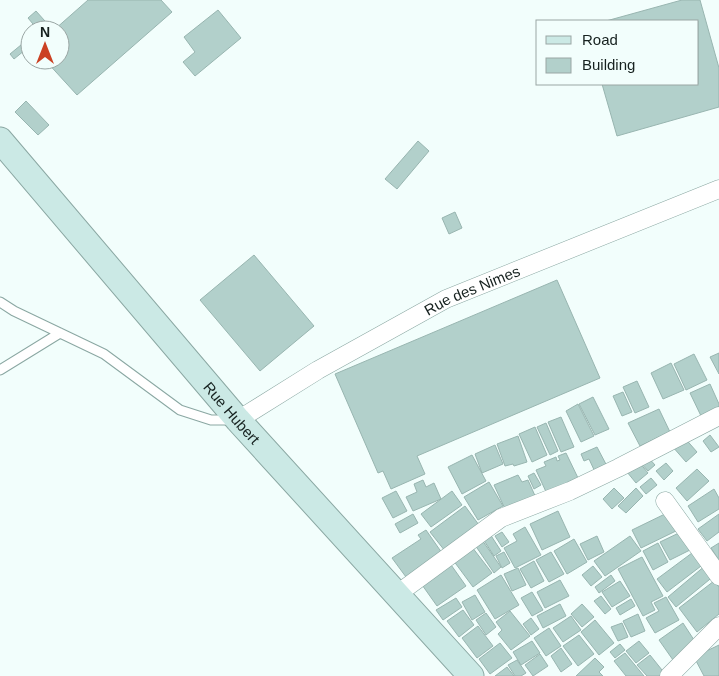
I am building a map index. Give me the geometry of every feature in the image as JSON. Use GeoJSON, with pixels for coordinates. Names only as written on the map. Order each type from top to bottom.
{"type":"FeatureCollection","features":[{"type":"Feature","properties":{"kind":"street","name":"Rue Hubert"},"geometry":{"type":"LineString","coordinates":[[0,140],[238,420],[471,676]]}},
{"type":"Feature","properties":{"kind":"street","name":"Rue des Nimes"},"geometry":{"type":"LineString","coordinates":[[238,420],[318,370],[446,299],[719,189]]}},
{"type":"Feature","properties":{"kind":"street"},"geometry":{"type":"LineString","coordinates":[[396,595],[501,518],[570,491],[719,416]]}},
{"type":"Feature","properties":{"kind":"street"},"geometry":{"type":"LineString","coordinates":[[666,501],[719,576]]}},
{"type":"Feature","properties":{"kind":"street"},"geometry":{"type":"LineString","coordinates":[[669,676],[719,626]]}},
{"type":"Feature","properties":{"kind":"lane"},"geometry":{"type":"LineString","coordinates":[[0,302],[14,311],[104,354],[180,410],[210,420],[238,420]]}},
{"type":"Feature","properties":{"kind":"lane"},"geometry":{"type":"LineString","coordinates":[[0,370],[60,333]]}},
{"type":"Feature","properties":{"kind":"building"},"geometry":{"type":"Polygon","coordinates":[[[88,0],[161,0],[172,12],[77,95],[54,70],[70,70],[70,20],[65,20],[88,0]]]}},
{"type":"Feature","properties":{"kind":"building"},"geometry":{"type":"Polygon","coordinates":[[[682,0],[700,0],[719,68],[719,107],[617,136],[602,85],[699,85],[699,20],[610,20],[682,0]]]}},
{"type":"Feature","properties":{"kind":"building"},"geometry":{"type":"Polygon","coordinates":[[[218,10],[241,38],[195,76],[183,62],[195,52],[184,37],[218,10]]]}},
{"type":"Feature","properties":{"kind":"building"},"geometry":{"type":"Polygon","coordinates":[[[36,11],[44,20],[30,20],[28,18],[36,11]]]}},
{"type":"Feature","properties":{"kind":"building"},"geometry":{"type":"Polygon","coordinates":[[[20,46],[20,54],[14,59],[10,54],[20,46]]]}},
{"type":"Feature","properties":{"kind":"building"},"geometry":{"type":"Polygon","coordinates":[[[26,101],[49,125],[38,135],[15,112],[26,101]]]}},
{"type":"Feature","properties":{"kind":"building"},"geometry":{"type":"Polygon","coordinates":[[[418,141],[429,151],[397,189],[385,179],[418,141]]]}},
{"type":"Feature","properties":{"kind":"building"},"geometry":{"type":"Polygon","coordinates":[[[455,212],[462,228],[449,234],[442,218],[455,212]]]}},
{"type":"Feature","properties":{"kind":"building"},"geometry":{"type":"Polygon","coordinates":[[[254,255],[314,326],[260,371],[200,300],[254,255]]]}},
{"type":"Feature","properties":{"kind":"building"},"geometry":{"type":"Polygon","coordinates":[[[557,280],[600,378],[417,456],[425,474],[391,489],[383,471],[378,473],[335,374],[557,280]]]}},
{"type":"Feature","properties":{"kind":"building"},"geometry":{"type":"Polygon","coordinates":[[[719,353],[719,374],[710,357],[719,353]]]}},
{"type":"Feature","properties":{"kind":"building"},"geometry":{"type":"Polygon","coordinates":[[[694,354],[707,380],[686,390],[674,364],[694,354]]]}},
{"type":"Feature","properties":{"kind":"building"},"geometry":{"type":"Polygon","coordinates":[[[671,363],[684,390],[663,399],[651,373],[671,363]]]}},
{"type":"Feature","properties":{"kind":"building"},"geometry":{"type":"Polygon","coordinates":[[[637,381],[649,407],[635,413],[623,387],[637,381]]]}},
{"type":"Feature","properties":{"kind":"building"},"geometry":{"type":"Polygon","coordinates":[[[710,384],[719,404],[719,411],[702,418],[690,393],[710,384]]]}},
{"type":"Feature","properties":{"kind":"building"},"geometry":{"type":"Polygon","coordinates":[[[623,392],[632,412],[622,416],[613,396],[623,392]]]}},
{"type":"Feature","properties":{"kind":"building"},"geometry":{"type":"Polygon","coordinates":[[[593,397],[609,429],[595,435],[579,404],[593,397]]]}},
{"type":"Feature","properties":{"kind":"building"},"geometry":{"type":"Polygon","coordinates":[[[578,404],[594,436],[581,442],[566,411],[578,404]]]}},
{"type":"Feature","properties":{"kind":"building"},"geometry":{"type":"Polygon","coordinates":[[[659,409],[670,432],[640,446],[628,423],[659,409]]]}},
{"type":"Feature","properties":{"kind":"building"},"geometry":{"type":"Polygon","coordinates":[[[561,417],[574,447],[561,452],[548,422],[561,417]]]}},
{"type":"Feature","properties":{"kind":"building"},"geometry":{"type":"Polygon","coordinates":[[[546,423],[558,451],[550,455],[537,427],[546,423]]]}},
{"type":"Feature","properties":{"kind":"building"},"geometry":{"type":"Polygon","coordinates":[[[535,427],[547,455],[532,462],[519,434],[535,427]]]}},
{"type":"Feature","properties":{"kind":"building"},"geometry":{"type":"Polygon","coordinates":[[[710,435],[719,447],[711,452],[703,441],[710,435]]]}},
{"type":"Feature","properties":{"kind":"building"},"geometry":{"type":"Polygon","coordinates":[[[518,436],[527,462],[514,466],[513,464],[505,466],[497,444],[518,436]]]}},
{"type":"Feature","properties":{"kind":"building"},"geometry":{"type":"Polygon","coordinates":[[[683,436],[697,452],[686,462],[672,446],[683,436]]]}},
{"type":"Feature","properties":{"kind":"building"},"geometry":{"type":"Polygon","coordinates":[[[495,445],[503,464],[482,473],[475,454],[495,445]]]}},
{"type":"Feature","properties":{"kind":"building"},"geometry":{"type":"Polygon","coordinates":[[[597,447],[608,468],[596,474],[589,459],[584,461],[581,454],[597,447]]]}},
{"type":"Feature","properties":{"kind":"building"},"geometry":{"type":"Polygon","coordinates":[[[566,453],[579,480],[547,494],[536,470],[546,466],[544,462],[556,457],[557,461],[560,460],[558,456],[566,453]]]}},
{"type":"Feature","properties":{"kind":"building"},"geometry":{"type":"Polygon","coordinates":[[[472,455],[486,481],[462,494],[448,467],[472,455]]]}},
{"type":"Feature","properties":{"kind":"building"},"geometry":{"type":"Polygon","coordinates":[[[647,456],[655,465],[648,471],[640,462],[647,456]]]}},
{"type":"Feature","properties":{"kind":"building"},"geometry":{"type":"Polygon","coordinates":[[[639,462],[648,473],[636,483],[627,472],[639,462]]]}},
{"type":"Feature","properties":{"kind":"building"},"geometry":{"type":"Polygon","coordinates":[[[666,463],[673,471],[664,480],[656,471],[666,463]]]}},
{"type":"Feature","properties":{"kind":"building"},"geometry":{"type":"Polygon","coordinates":[[[697,469],[709,481],[687,501],[676,488],[697,469]]]}},
{"type":"Feature","properties":{"kind":"building"},"geometry":{"type":"Polygon","coordinates":[[[534,473],[541,485],[534,489],[528,476],[534,473]]]}},
{"type":"Feature","properties":{"kind":"building"},"geometry":{"type":"Polygon","coordinates":[[[518,475],[522,482],[528,480],[536,498],[506,511],[494,485],[518,475]]]}},
{"type":"Feature","properties":{"kind":"building"},"geometry":{"type":"Polygon","coordinates":[[[651,478],[657,485],[646,494],[640,487],[651,478]]]}},
{"type":"Feature","properties":{"kind":"building"},"geometry":{"type":"Polygon","coordinates":[[[423,480],[426,487],[434,483],[441,499],[413,511],[406,497],[417,492],[414,484],[423,480]]]}},
{"type":"Feature","properties":{"kind":"building"},"geometry":{"type":"Polygon","coordinates":[[[489,482],[503,506],[478,520],[464,497],[489,482]]]}},
{"type":"Feature","properties":{"kind":"building"},"geometry":{"type":"Polygon","coordinates":[[[614,488],[624,498],[612,509],[603,499],[614,488]]]}},
{"type":"Feature","properties":{"kind":"building"},"geometry":{"type":"Polygon","coordinates":[[[636,488],[643,496],[626,513],[618,506],[636,488]]]}},
{"type":"Feature","properties":{"kind":"building"},"geometry":{"type":"Polygon","coordinates":[[[714,489],[719,498],[719,509],[698,522],[688,506],[714,489]]]}},
{"type":"Feature","properties":{"kind":"building"},"geometry":{"type":"Polygon","coordinates":[[[396,491],[407,511],[393,518],[382,498],[396,491]]]}},
{"type":"Feature","properties":{"kind":"building"},"geometry":{"type":"Polygon","coordinates":[[[452,491],[462,505],[431,527],[421,514],[452,491]]]}},
{"type":"Feature","properties":{"kind":"building"},"geometry":{"type":"Polygon","coordinates":[[[465,506],[479,525],[445,551],[430,532],[465,506]]]}},
{"type":"Feature","properties":{"kind":"building"},"geometry":{"type":"Polygon","coordinates":[[[558,511],[570,537],[542,550],[530,524],[558,511]]]}},
{"type":"Feature","properties":{"kind":"building"},"geometry":{"type":"Polygon","coordinates":[[[669,512],[678,530],[641,548],[632,530],[669,512]]]}},
{"type":"Feature","properties":{"kind":"building"},"geometry":{"type":"Polygon","coordinates":[[[413,514],[418,523],[400,533],[395,524],[413,514]]]}},
{"type":"Feature","properties":{"kind":"building"},"geometry":{"type":"Polygon","coordinates":[[[719,514],[719,532],[707,541],[698,529],[719,514]]]}},
{"type":"Feature","properties":{"kind":"building"},"geometry":{"type":"Polygon","coordinates":[[[525,527],[541,555],[515,568],[504,548],[517,541],[513,534],[525,527]]]}},
{"type":"Feature","properties":{"kind":"building"},"geometry":{"type":"Polygon","coordinates":[[[426,530],[442,553],[406,577],[392,558],[421,539],[418,535],[426,530]]]}},
{"type":"Feature","properties":{"kind":"building"},"geometry":{"type":"Polygon","coordinates":[[[683,531],[692,549],[670,560],[660,542],[683,531]]]}},
{"type":"Feature","properties":{"kind":"building"},"geometry":{"type":"Polygon","coordinates":[[[502,532],[509,542],[502,547],[495,536],[502,532]]]}},
{"type":"Feature","properties":{"kind":"building"},"geometry":{"type":"Polygon","coordinates":[[[490,534],[501,551],[494,556],[483,539],[490,534]]]}},
{"type":"Feature","properties":{"kind":"building"},"geometry":{"type":"Polygon","coordinates":[[[597,536],[604,552],[588,560],[580,544],[597,536]]]}},
{"type":"Feature","properties":{"kind":"building"},"geometry":{"type":"Polygon","coordinates":[[[630,536],[641,551],[605,576],[594,561],[630,536]]]}},
{"type":"Feature","properties":{"kind":"building"},"geometry":{"type":"Polygon","coordinates":[[[574,539],[587,562],[567,574],[554,551],[574,539]]]}},
{"type":"Feature","properties":{"kind":"building"},"geometry":{"type":"Polygon","coordinates":[[[482,540],[501,567],[494,573],[475,545],[482,540]]]}},
{"type":"Feature","properties":{"kind":"building"},"geometry":{"type":"Polygon","coordinates":[[[658,543],[668,562],[653,570],[643,551],[658,543]]]}},
{"type":"Feature","properties":{"kind":"building"},"geometry":{"type":"Polygon","coordinates":[[[719,543],[719,560],[711,548],[719,543]]]}},
{"type":"Feature","properties":{"kind":"building"},"geometry":{"type":"Polygon","coordinates":[[[472,547],[492,573],[473,587],[453,560],[472,547]]]}},
{"type":"Feature","properties":{"kind":"building"},"geometry":{"type":"Polygon","coordinates":[[[696,550],[705,563],[667,592],[657,579],[696,550]]]}},
{"type":"Feature","properties":{"kind":"building"},"geometry":{"type":"Polygon","coordinates":[[[504,552],[510,563],[502,568],[496,556],[504,552]]]}},
{"type":"Feature","properties":{"kind":"building"},"geometry":{"type":"Polygon","coordinates":[[[551,552],[564,574],[549,582],[536,560],[551,552]]]}},
{"type":"Feature","properties":{"kind":"building"},"geometry":{"type":"Polygon","coordinates":[[[642,557],[663,596],[651,602],[655,610],[643,616],[618,569],[642,557]]]}},
{"type":"Feature","properties":{"kind":"building"},"geometry":{"type":"Polygon","coordinates":[[[534,561],[544,581],[531,588],[520,569],[534,561]]]}},
{"type":"Feature","properties":{"kind":"building"},"geometry":{"type":"Polygon","coordinates":[[[449,562],[466,586],[437,606],[420,582],[449,562]]]}},
{"type":"Feature","properties":{"kind":"building"},"geometry":{"type":"Polygon","coordinates":[[[706,565],[715,575],[676,607],[668,597],[706,565]]]}},
{"type":"Feature","properties":{"kind":"building"},"geometry":{"type":"Polygon","coordinates":[[[593,566],[602,577],[591,586],[582,575],[593,566]]]}},
{"type":"Feature","properties":{"kind":"building"},"geometry":{"type":"Polygon","coordinates":[[[518,568],[526,585],[512,591],[504,574],[518,568]]]}},
{"type":"Feature","properties":{"kind":"building"},"geometry":{"type":"Polygon","coordinates":[[[501,575],[519,605],[495,619],[477,590],[501,575]]]}},
{"type":"Feature","properties":{"kind":"building"},"geometry":{"type":"Polygon","coordinates":[[[611,575],[615,581],[599,593],[595,587],[611,575]]]}},
{"type":"Feature","properties":{"kind":"building"},"geometry":{"type":"Polygon","coordinates":[[[560,580],[569,596],[545,608],[537,592],[560,580]]]}},
{"type":"Feature","properties":{"kind":"building"},"geometry":{"type":"Polygon","coordinates":[[[620,581],[630,596],[612,607],[602,592],[620,581]]]}},
{"type":"Feature","properties":{"kind":"building"},"geometry":{"type":"Polygon","coordinates":[[[714,581],[719,587],[719,614],[697,632],[679,608],[714,581]]]}},
{"type":"Feature","properties":{"kind":"building"},"geometry":{"type":"Polygon","coordinates":[[[532,592],[543,610],[532,616],[521,598],[532,592]]]}},
{"type":"Feature","properties":{"kind":"building"},"geometry":{"type":"Polygon","coordinates":[[[475,595],[485,612],[472,620],[462,602],[475,595]]]}},
{"type":"Feature","properties":{"kind":"building"},"geometry":{"type":"Polygon","coordinates":[[[601,596],[611,609],[605,614],[594,601],[601,596]]]}},
{"type":"Feature","properties":{"kind":"building"},"geometry":{"type":"Polygon","coordinates":[[[666,597],[679,620],[655,633],[646,618],[659,611],[654,603],[666,597]]]}},
{"type":"Feature","properties":{"kind":"building"},"geometry":{"type":"Polygon","coordinates":[[[456,598],[462,607],[443,620],[436,610],[456,598]]]}},
{"type":"Feature","properties":{"kind":"building"},"geometry":{"type":"Polygon","coordinates":[[[631,599],[635,606],[620,615],[616,608],[631,599]]]}},
{"type":"Feature","properties":{"kind":"building"},"geometry":{"type":"Polygon","coordinates":[[[560,604],[566,616],[543,628],[537,616],[560,604]]]}},
{"type":"Feature","properties":{"kind":"building"},"geometry":{"type":"Polygon","coordinates":[[[582,604],[594,617],[582,627],[571,614],[582,604]]]}},
{"type":"Feature","properties":{"kind":"building"},"geometry":{"type":"Polygon","coordinates":[[[463,610],[474,625],[459,637],[447,621],[463,610]]]}},
{"type":"Feature","properties":{"kind":"building"},"geometry":{"type":"Polygon","coordinates":[[[510,611],[530,636],[511,650],[498,634],[502,630],[496,622],[510,611]]]}},
{"type":"Feature","properties":{"kind":"building"},"geometry":{"type":"Polygon","coordinates":[[[486,613],[496,627],[486,635],[476,620],[486,613]]]}},
{"type":"Feature","properties":{"kind":"building"},"geometry":{"type":"Polygon","coordinates":[[[638,614],[645,631],[631,637],[623,621],[638,614]]]}},
{"type":"Feature","properties":{"kind":"building"},"geometry":{"type":"Polygon","coordinates":[[[571,616],[581,630],[563,642],[553,628],[571,616]]]}},
{"type":"Feature","properties":{"kind":"building"},"geometry":{"type":"Polygon","coordinates":[[[531,618],[539,629],[531,635],[523,624],[531,618]]]}},
{"type":"Feature","properties":{"kind":"building"},"geometry":{"type":"Polygon","coordinates":[[[595,620],[614,643],[599,655],[581,632],[595,620]]]}},
{"type":"Feature","properties":{"kind":"building"},"geometry":{"type":"Polygon","coordinates":[[[622,623],[628,637],[618,641],[611,627],[622,623]]]}},
{"type":"Feature","properties":{"kind":"building"},"geometry":{"type":"Polygon","coordinates":[[[683,623],[696,643],[673,660],[659,640],[683,623]]]}},
{"type":"Feature","properties":{"kind":"building"},"geometry":{"type":"Polygon","coordinates":[[[478,626],[493,646],[477,658],[462,638],[478,626]]]}},
{"type":"Feature","properties":{"kind":"building"},"geometry":{"type":"Polygon","coordinates":[[[549,628],[561,646],[546,656],[534,638],[549,628]]]}},
{"type":"Feature","properties":{"kind":"building"},"geometry":{"type":"Polygon","coordinates":[[[579,635],[594,654],[578,666],[563,646],[579,635]]]}},
{"type":"Feature","properties":{"kind":"building"},"geometry":{"type":"Polygon","coordinates":[[[532,641],[540,653],[521,665],[513,652],[532,641]]]}},
{"type":"Feature","properties":{"kind":"building"},"geometry":{"type":"Polygon","coordinates":[[[639,641],[649,653],[636,663],[626,651],[639,641]]]}},
{"type":"Feature","properties":{"kind":"building"},"geometry":{"type":"Polygon","coordinates":[[[500,643],[512,658],[490,674],[479,659],[500,643]]]}},
{"type":"Feature","properties":{"kind":"building"},"geometry":{"type":"Polygon","coordinates":[[[620,644],[625,650],[615,658],[610,652],[620,644]]]}},
{"type":"Feature","properties":{"kind":"building"},"geometry":{"type":"Polygon","coordinates":[[[719,645],[719,676],[704,676],[694,657],[719,645]]]}},
{"type":"Feature","properties":{"kind":"building"},"geometry":{"type":"Polygon","coordinates":[[[561,648],[572,664],[561,672],[551,656],[561,648]]]}},
{"type":"Feature","properties":{"kind":"building"},"geometry":{"type":"Polygon","coordinates":[[[625,653],[644,676],[626,676],[614,661],[625,653]]]}},
{"type":"Feature","properties":{"kind":"building"},"geometry":{"type":"Polygon","coordinates":[[[540,654],[548,666],[533,676],[525,665],[540,654]]]}},
{"type":"Feature","properties":{"kind":"building"},"geometry":{"type":"Polygon","coordinates":[[[650,655],[665,676],[647,676],[637,665],[650,655]]]}},
{"type":"Feature","properties":{"kind":"building"},"geometry":{"type":"Polygon","coordinates":[[[595,658],[604,667],[599,672],[603,676],[576,676],[595,658]]]}},
{"type":"Feature","properties":{"kind":"building"},"geometry":{"type":"Polygon","coordinates":[[[517,660],[526,673],[521,676],[515,676],[508,665],[517,660]]]}},
{"type":"Feature","properties":{"kind":"building"},"geometry":{"type":"Polygon","coordinates":[[[507,667],[514,676],[495,676],[507,667]]]}}]}
